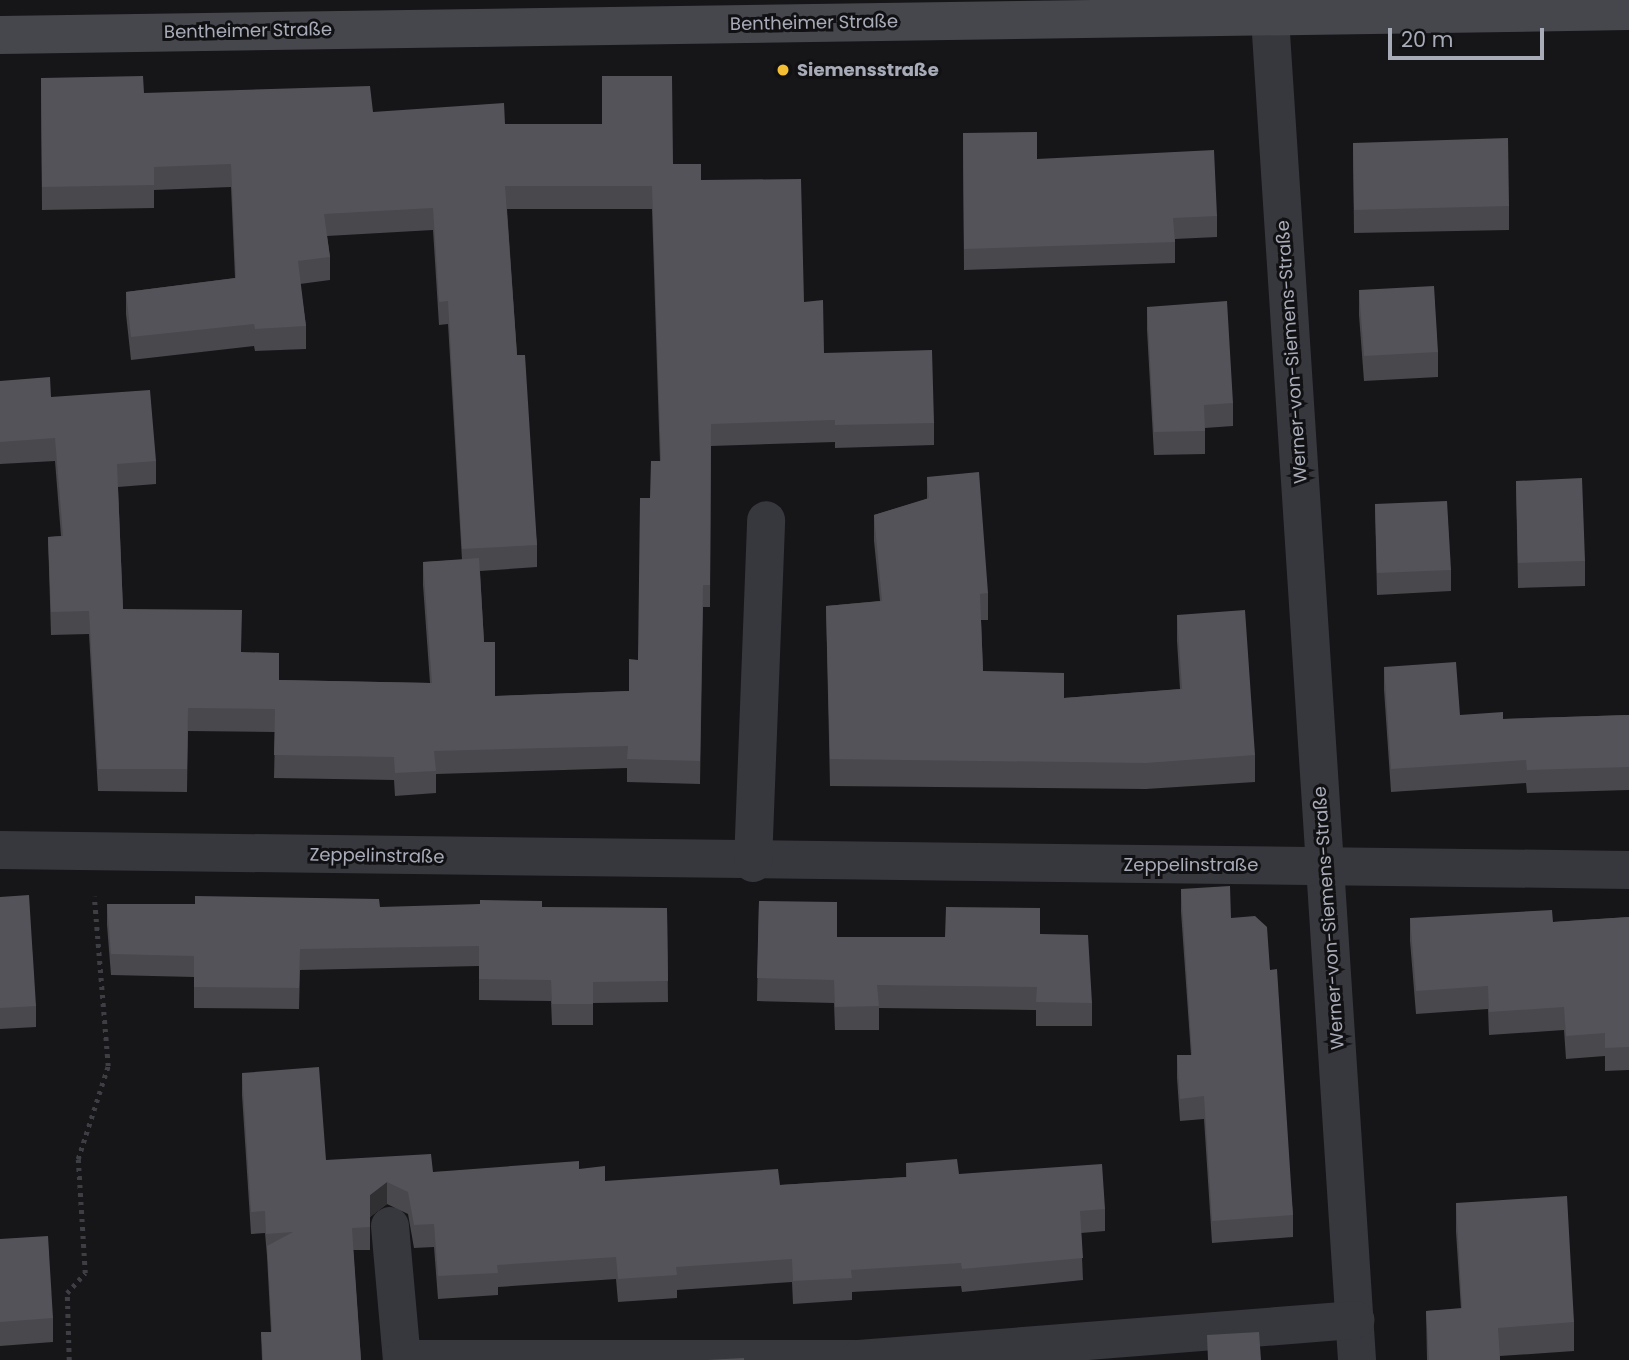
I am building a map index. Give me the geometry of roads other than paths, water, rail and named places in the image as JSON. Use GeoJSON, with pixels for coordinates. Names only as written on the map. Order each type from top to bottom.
{"type":"FeatureCollection","features":[{"type":"Feature","properties":{"kind":"main road","name":"Bentheimer Straße"},"geometry":{"type":"LineString","coordinates":[[0,35],[745,12],[1270,18],[1629,11]]}},
{"type":"Feature","properties":{"kind":"street","name":"Werner-von-Siemens-Straße"},"geometry":{"type":"LineString","coordinates":[[1270,18],[1357,1360]]}},
{"type":"Feature","properties":{"kind":"street"},"geometry":{"type":"LineString","coordinates":[[753,863],[766,520]]}},
{"type":"Feature","properties":{"kind":"street","name":"Zeppelinstraße"},"geometry":{"type":"LineString","coordinates":[[0,850],[753,863],[1326,865],[1629,870]]}},
{"type":"Feature","properties":{"kind":"street"},"geometry":{"type":"LineString","coordinates":[[390,1226],[402,1359],[859,1359],[1355,1320]]}},
{"type":"Feature","properties":{"kind":"place","name":"Siemensstraße"},"geometry":{"type":"Point","coordinates":[783,70]}}]}
